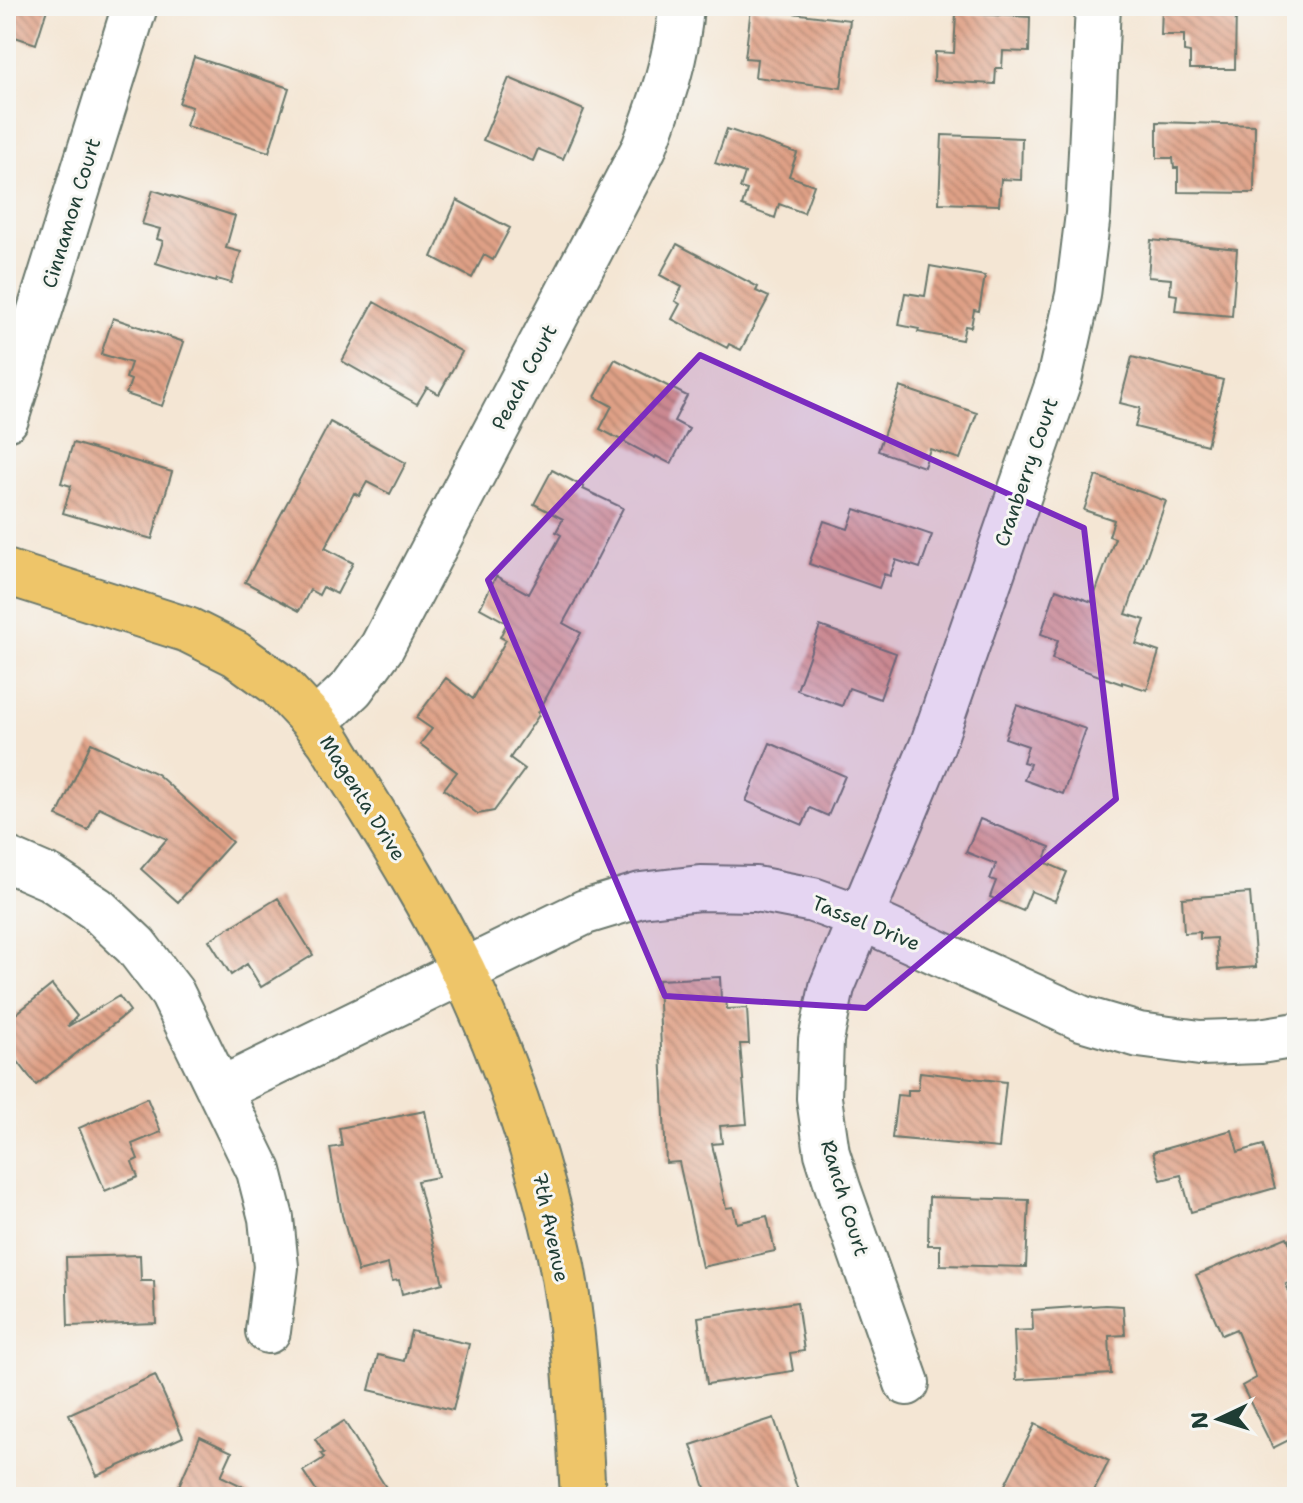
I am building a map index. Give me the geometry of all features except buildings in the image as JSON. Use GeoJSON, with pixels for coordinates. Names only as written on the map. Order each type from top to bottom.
{"type":"FeatureCollection","features":[{"type":"Feature","properties":{"kind":"main road","name":"Magenta Drive"},"geometry":{"type":"LineString","coordinates":[[6,572],[188,630],[236,654],[279,685],[329,741],[421,892],[463,970]]}},
{"type":"Feature","properties":{"kind":"main road","name":"7th Avenue"},"geometry":{"type":"LineString","coordinates":[[463,970],[503,1061],[529,1135],[559,1253],[575,1358],[583,1497]]}},
{"type":"Feature","properties":{"kind":"street","name":"Cinnamon Court"},"geometry":{"type":"LineString","coordinates":[[6,419],[135,6]]}},
{"type":"Feature","properties":{"kind":"street","name":"Peach Court"},"geometry":{"type":"LineString","coordinates":[[315,723],[352,688],[382,647],[644,148],[667,84],[681,6]]}},
{"type":"Feature","properties":{"kind":"street","name":"Cranberry Court"},"geometry":{"type":"LineString","coordinates":[[860,917],[932,746],[1059,380],[1078,295],[1088,214],[1098,6]]}},
{"type":"Feature","properties":{"kind":"street"},"geometry":{"type":"LineString","coordinates":[[6,859],[50,878],[97,909],[136,946],[172,993],[259,1171],[271,1218],[276,1267],[268,1331]]}},
{"type":"Feature","properties":{"kind":"street","name":"Tassel Drive"},"geometry":{"type":"LineString","coordinates":[[220,1090],[585,912],[641,895],[700,888],[756,889],[813,900],[860,917],[1081,1018],[1139,1035],[1200,1043],[1260,1041],[1297,1035]]}},
{"type":"Feature","properties":{"kind":"street","name":"Ranch Court"},"geometry":{"type":"LineString","coordinates":[[860,917],[832,987],[821,1040],[819,1098],[827,1153],[907,1383]]}},
{"type":"Feature","properties":{"kind":"highlighted area"},"geometry":{"type":"Polygon","coordinates":[[[700,355],[1084,528],[1116,799],[866,1008],[665,996],[488,580],[700,355]]]}}]}
